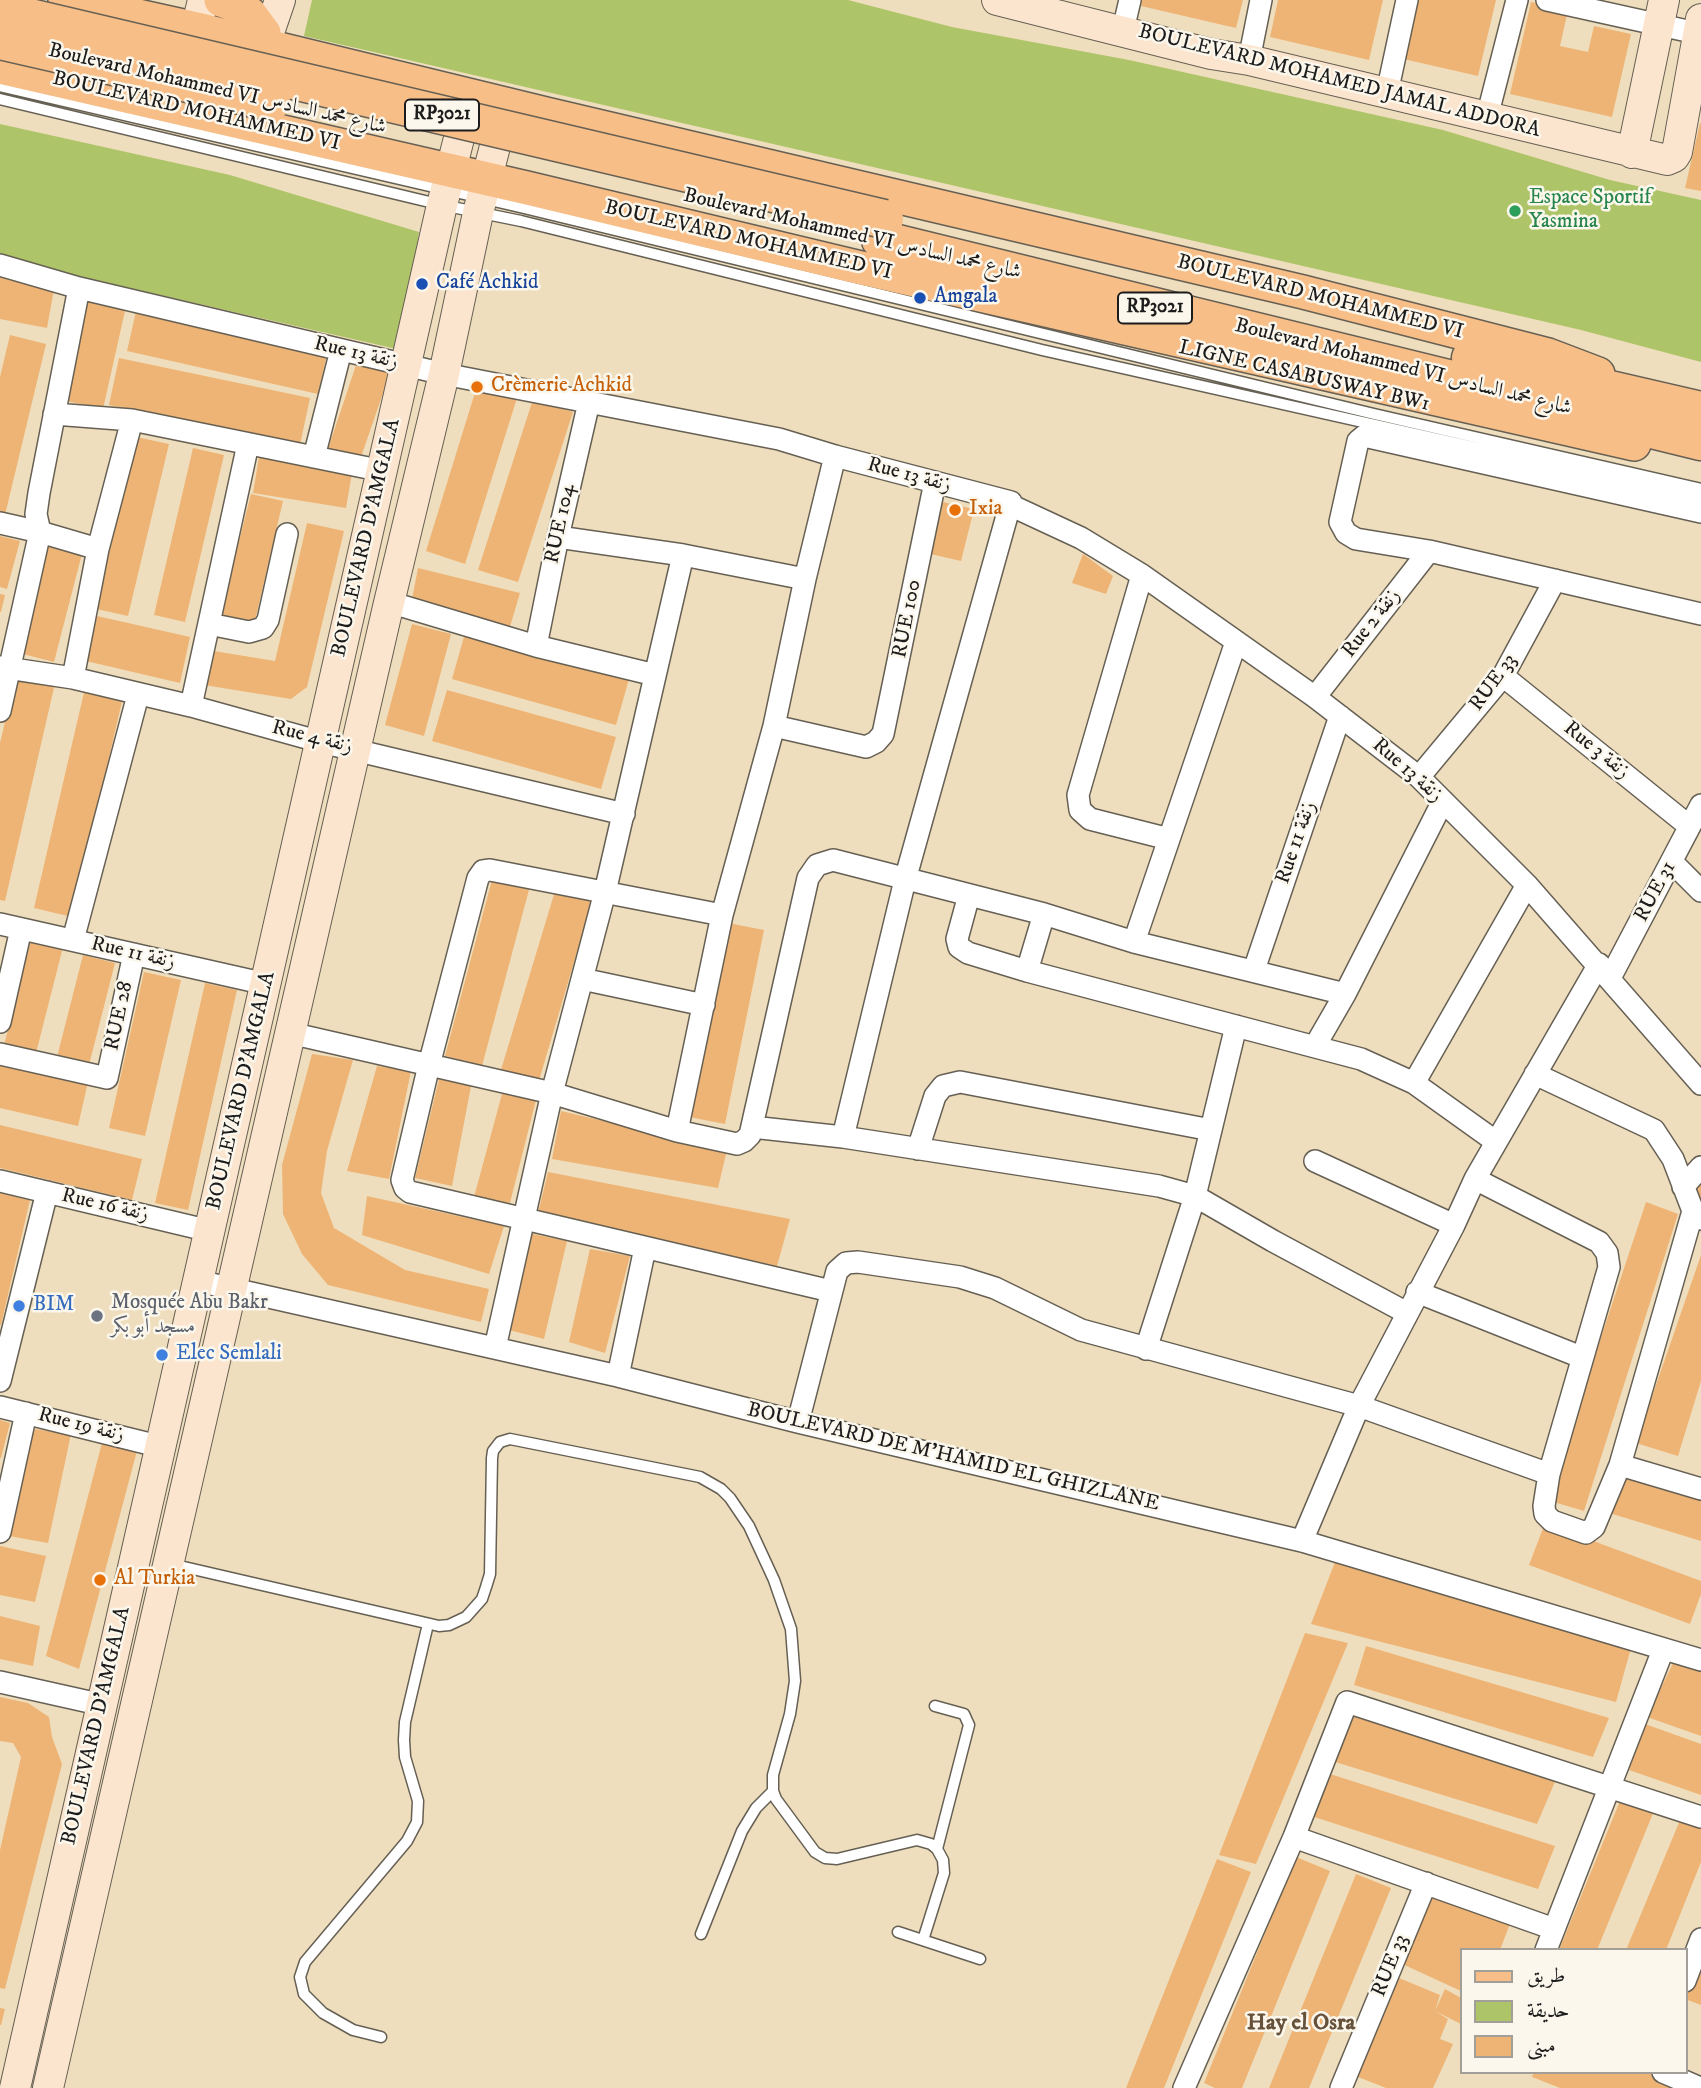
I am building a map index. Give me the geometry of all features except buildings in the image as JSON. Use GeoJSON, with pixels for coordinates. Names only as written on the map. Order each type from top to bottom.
{"type":"FeatureCollection","features":[{"type":"Feature","properties":{"kind":"highway","name":"Boulevard Mohammed VI شارع محمد السادس"},"geometry":{"type":"LineString","coordinates":[[0,11],[882,229],[1701,441]]}},
{"type":"Feature","properties":{"kind":"highway","name":"Boulevard Mohammed VI شارع محمد السادس"},"geometry":{"type":"LineString","coordinates":[[0,40],[882,229],[1701,411]]}},
{"type":"Feature","properties":{"kind":"main road","name":"BOULEVARD MOHAMMED VI"},"geometry":{"type":"LineString","coordinates":[[65,0],[200,14],[264,46],[1303,292],[1535,352],[1593,371],[1633,395]]}},
{"type":"Feature","properties":{"kind":"main road"},"geometry":{"type":"LineString","coordinates":[[221,0],[250,14],[264,33],[264,46]]}},
{"type":"Feature","properties":{"kind":"main road","name":"BOULEVARD MOHAMMED VI"},"geometry":{"type":"LineString","coordinates":[[0,67],[243,123],[446,189],[482,198],[1701,459]]}},
{"type":"Feature","properties":{"kind":"street"},"geometry":{"type":"LineString","coordinates":[[243,123],[280,0]]}},
{"type":"Feature","properties":{"kind":"street","name":"BOULEVARD MOHAMED JAMAL ADDORA"},"geometry":{"type":"LineString","coordinates":[[997,0],[1211,54],[1250,60],[1667,160],[1674,158],[1677,152],[1700,29]]}},
{"type":"Feature","properties":{"kind":"street"},"geometry":{"type":"LineString","coordinates":[[1123,30],[1130,0]]}},
{"type":"Feature","properties":{"kind":"street"},"geometry":{"type":"LineString","coordinates":[[1250,60],[1261,0]]}},
{"type":"Feature","properties":{"kind":"street"},"geometry":{"type":"LineString","coordinates":[[1387,93],[1407,0]]}},
{"type":"Feature","properties":{"kind":"street"},"geometry":{"type":"LineString","coordinates":[[1487,117],[1517,0]]}},
{"type":"Feature","properties":{"kind":"street"},"geometry":{"type":"LineString","coordinates":[[1547,0],[1662,13],[1700,29]]}},
{"type":"Feature","properties":{"kind":"street"},"geometry":{"type":"LineString","coordinates":[[1632,153],[1662,13]]}},
{"type":"Feature","properties":{"kind":"street"},"geometry":{"type":"LineString","coordinates":[[176,108],[200,14]]}},
{"type":"Feature","properties":{"kind":"street","name":"BOULEVARD D'AMGALA"},"geometry":{"type":"LineString","coordinates":[[15,2088],[446,189],[470,95]]}},
{"type":"Feature","properties":{"kind":"street","name":"BOULEVARD D'AMGALA"},"geometry":{"type":"LineString","coordinates":[[48,2088],[506,103]]}},
{"type":"Feature","properties":{"kind":"street","name":"Rue 13 زنقة"},"geometry":{"type":"LineString","coordinates":[[0,264],[79,288],[407,366],[779,439],[1011,502],[1010,505],[1082,538],[1142,575],[1315,697],[1419,777],[1527,885],[1701,1084]]}},
{"type":"Feature","properties":{"kind":"street"},"geometry":{"type":"LineString","coordinates":[[0,710],[4,668],[40,532],[36,514],[37,503],[79,288]]}},
{"type":"Feature","properties":{"kind":"street"},"geometry":{"type":"LineString","coordinates":[[314,457],[341,351]]}},
{"type":"Feature","properties":{"kind":"street","name":"RUE 104"},"geometry":{"type":"LineString","coordinates":[[536,646],[589,402]]}},
{"type":"Feature","properties":{"kind":"street"},"geometry":{"type":"LineString","coordinates":[[54,414],[132,420],[383,471]]}},
{"type":"Feature","properties":{"kind":"street"},"geometry":{"type":"LineString","coordinates":[[73,678],[98,549],[132,420]]}},
{"type":"Feature","properties":{"kind":"street"},"geometry":{"type":"LineString","coordinates":[[1701,512],[1367,436],[1358,441],[1340,522],[1346,533],[1356,539],[1429,551],[1701,614]]}},
{"type":"Feature","properties":{"kind":"street"},"geometry":{"type":"LineString","coordinates":[[191,706],[248,444]]}},
{"type":"Feature","properties":{"kind":"street"},"geometry":{"type":"LineString","coordinates":[[677,1131],[722,915],[774,726],[805,579],[835,456]]}},
{"type":"Feature","properties":{"kind":"street","name":"RUE 100"},"geometry":{"type":"LineString","coordinates":[[774,726],[866,747],[876,742],[883,734],[935,482]]}},
{"type":"Feature","properties":{"kind":"street"},"geometry":{"type":"LineString","coordinates":[[843,1137],[905,880],[1010,505]]}},
{"type":"Feature","properties":{"kind":"street"},"geometry":{"type":"LineString","coordinates":[[0,523],[98,549]]}},
{"type":"Feature","properties":{"kind":"street"},"geometry":{"type":"LineString","coordinates":[[209,624],[249,632],[263,628],[268,620],[287,534]]}},
{"type":"Feature","properties":{"kind":"street"},"geometry":{"type":"LineString","coordinates":[[558,537],[683,555],[805,579]]}},
{"type":"Feature","properties":{"kind":"street","name":"Rue 2 زنقة"},"geometry":{"type":"LineString","coordinates":[[1315,697],[1429,551]]}},
{"type":"Feature","properties":{"kind":"street"},"geometry":{"type":"LineString","coordinates":[[495,1348],[552,1093],[624,814],[683,555]]}},
{"type":"Feature","properties":{"kind":"street"},"geometry":{"type":"LineString","coordinates":[[1142,575],[1078,795],[1080,810],[1090,819],[1170,839]]}},
{"type":"Feature","properties":{"kind":"street","name":"RUE 33"},"geometry":{"type":"LineString","coordinates":[[1419,777],[1503,676],[1555,580]]}},
{"type":"Feature","properties":{"kind":"street"},"geometry":{"type":"LineString","coordinates":[[389,602],[536,646],[655,675]]}},
{"type":"Feature","properties":{"kind":"street"},"geometry":{"type":"LineString","coordinates":[[1134,942],[1236,642]]}},
{"type":"Feature","properties":{"kind":"street","name":"Rue 4 زنقة"},"geometry":{"type":"LineString","coordinates":[[4,668],[73,678],[191,706],[321,742],[356,748],[624,814]]}},
{"type":"Feature","properties":{"kind":"street","name":"Rue 3 زنقة"},"geometry":{"type":"LineString","coordinates":[[1503,676],[1689,826]]}},
{"type":"Feature","properties":{"kind":"street"},"geometry":{"type":"LineString","coordinates":[[73,940],[138,695]]}},
{"type":"Feature","properties":{"kind":"street","name":"Rue 11 زنقة"},"geometry":{"type":"LineString","coordinates":[[1254,970],[1340,716]]}},
{"type":"Feature","properties":{"kind":"street"},"geometry":{"type":"LineString","coordinates":[[1315,1046],[1443,801]]}},
{"type":"Feature","properties":{"kind":"street","name":"RUE 31"},"geometry":{"type":"LineString","coordinates":[[1302,1541],[1359,1406],[1495,1141],[1535,1074],[1672,862],[1701,805]]}},
{"type":"Feature","properties":{"kind":"street"},"geometry":{"type":"LineString","coordinates":[[290,1033],[552,1093],[677,1131],[737,1144],[750,1135],[811,872],[817,865],[833,860],[1045,914],[1134,942],[1345,993]]}},
{"type":"Feature","properties":{"kind":"street"},"geometry":{"type":"LineString","coordinates":[[1672,862],[1701,891]]}},
{"type":"Feature","properties":{"kind":"street"},"geometry":{"type":"LineString","coordinates":[[722,915],[490,870],[483,871],[478,878],[402,1180],[410,1192],[831,1292]]}},
{"type":"Feature","properties":{"kind":"street"},"geometry":{"type":"LineString","coordinates":[[1414,1083],[1527,885]]}},
{"type":"Feature","properties":{"kind":"street"},"geometry":{"type":"LineString","coordinates":[[969,895],[957,939],[959,947],[968,953],[1361,1059],[1414,1083],[1495,1141]]}},
{"type":"Feature","properties":{"kind":"street"},"geometry":{"type":"LineString","coordinates":[[1027,971],[1045,914]]}},
{"type":"Feature","properties":{"kind":"street","name":"Rue 11 زنقة"},"geometry":{"type":"LineString","coordinates":[[0,924],[266,984]]}},
{"type":"Feature","properties":{"kind":"street"},"geometry":{"type":"LineString","coordinates":[[0,1022],[3,996],[22,929]]}},
{"type":"Feature","properties":{"kind":"street","name":"RUE 28"},"geometry":{"type":"LineString","coordinates":[[0,1054],[107,1078],[134,954]]}},
{"type":"Feature","properties":{"kind":"street"},"geometry":{"type":"LineString","coordinates":[[582,979],[704,1005]]}},
{"type":"Feature","properties":{"kind":"street"},"geometry":{"type":"LineString","coordinates":[[1146,1349],[1195,1196],[1236,1026]]}},
{"type":"Feature","properties":{"kind":"street"},"geometry":{"type":"LineString","coordinates":[[1475,1179],[1600,1242],[1607,1253],[1609,1267],[1549,1474],[1544,1506],[1545,1514],[1552,1521],[1586,1533],[1594,1527],[1620,1465],[1697,1215],[1673,1159],[1654,1130],[1535,1074]]}},
{"type":"Feature","properties":{"kind":"street"},"geometry":{"type":"LineString","coordinates":[[918,1149],[935,1096],[943,1086],[960,1082],[1211,1130]]}},
{"type":"Feature","properties":{"kind":"street"},"geometry":{"type":"LineString","coordinates":[[751,1127],[843,1137],[1160,1186],[1195,1196],[1407,1313]]}},
{"type":"Feature","properties":{"kind":"street"},"geometry":{"type":"LineString","coordinates":[[1315,1161],[1454,1225]]}},
{"type":"Feature","properties":{"kind":"street"},"geometry":{"type":"LineString","coordinates":[[1683,1187],[1701,1167]]}},
{"type":"Feature","properties":{"kind":"street","name":"Rue 16 زنقة"},"geometry":{"type":"LineString","coordinates":[[0,1181],[210,1231]]}},
{"type":"Feature","properties":{"kind":"street"},"geometry":{"type":"LineString","coordinates":[[0,1381],[47,1192]]}},
{"type":"Feature","properties":{"kind":"street"},"geometry":{"type":"LineString","coordinates":[[618,1376],[645,1248]]}},
{"type":"Feature","properties":{"kind":"street"},"geometry":{"type":"LineString","coordinates":[[798,1422],[837,1271],[846,1263],[858,1262],[960,1277],[995,1288],[1081,1330],[1359,1406],[1549,1474]]}},
{"type":"Feature","properties":{"kind":"street","name":"BOULEVARD DE M'HAMID EL GHIZLANE"},"geometry":{"type":"LineString","coordinates":[[198,1281],[618,1376],[798,1422],[1302,1541],[1701,1660]]}},
{"type":"Feature","properties":{"kind":"street"},"geometry":{"type":"LineString","coordinates":[[1417,1292],[1581,1357]]}},
{"type":"Feature","properties":{"kind":"street","name":"Rue 19 زنقة"},"geometry":{"type":"LineString","coordinates":[[0,1407],[162,1447]]}},
{"type":"Feature","properties":{"kind":"street"},"geometry":{"type":"LineString","coordinates":[[0,1532],[26,1413]]}},
{"type":"Feature","properties":{"kind":"street"},"geometry":{"type":"LineString","coordinates":[[1620,1465],[1701,1489]]}},
{"type":"Feature","properties":{"kind":"street"},"geometry":{"type":"LineString","coordinates":[[136,1556],[168,1564]]}},
{"type":"Feature","properties":{"kind":"street"},"geometry":{"type":"LineString","coordinates":[[1547,1948],[1663,1650]]}},
{"type":"Feature","properties":{"kind":"street"},"geometry":{"type":"LineString","coordinates":[[0,1682],[103,1705]]}},
{"type":"Feature","properties":{"kind":"street"},"geometry":{"type":"LineString","coordinates":[[1184,2088],[1294,1837],[1348,1702],[1701,1817]]}},
{"type":"Feature","properties":{"kind":"street"},"geometry":{"type":"LineString","coordinates":[[1294,1837],[1554,1929]]}},
{"type":"Feature","properties":{"kind":"street","name":"RUE 33"},"geometry":{"type":"LineString","coordinates":[[1342,2088],[1426,1883]]}},
{"type":"Feature","properties":{"kind":"street"},"geometry":{"type":"LineString","coordinates":[[1687,1976],[1701,1939]]}},
{"type":"Feature","properties":{"kind":"street"},"geometry":{"type":"LineString","coordinates":[[1668,2074],[1700,2088]]}},
{"type":"Feature","properties":{"kind":"lane"},"geometry":{"type":"LineString","coordinates":[[0,86],[446,189]]}},
{"type":"Feature","properties":{"kind":"lane"},"geometry":{"type":"LineString","coordinates":[[0,99],[446,189]]}},
{"type":"Feature","properties":{"kind":"lane","name":"LIGNE CASABUSWAY BW1"},"geometry":{"type":"LineString","coordinates":[[482,198],[1374,414],[1701,489]]}},
{"type":"Feature","properties":{"kind":"lane","name":"LIGNE CASABUSWAY BW1"},"geometry":{"type":"LineString","coordinates":[[482,198],[521,221],[1042,350],[1701,498]]}},
{"type":"Feature","properties":{"kind":"lane"},"geometry":{"type":"LineString","coordinates":[[168,1564],[439,1626],[458,1621],[482,1599],[490,1574],[493,1451],[500,1442],[510,1439],[700,1477],[721,1489],[749,1526],[774,1580],[791,1629],[795,1665],[794,1690],[773,1775],[773,1791],[815,1852],[825,1858],[837,1859],[917,1840],[937,1849],[943,1860],[944,1873],[923,1940]]}},
{"type":"Feature","properties":{"kind":"lane"},"geometry":{"type":"LineString","coordinates":[[381,2037],[353,2030],[323,2013],[304,1994],[300,1977],[305,1962],[407,1841],[417,1822],[418,1801],[405,1757],[405,1722],[428,1624]]}},
{"type":"Feature","properties":{"kind":"lane"},"geometry":{"type":"LineString","coordinates":[[935,1706],[964,1714],[969,1725],[937,1849]]}},
{"type":"Feature","properties":{"kind":"lane"},"geometry":{"type":"LineString","coordinates":[[701,1934],[742,1830],[756,1808],[773,1791]]}},
{"type":"Feature","properties":{"kind":"lane"},"geometry":{"type":"LineString","coordinates":[[898,1932],[979,1959]]}},
{"type":"Feature","properties":{"kind":"green space"},"geometry":{"type":"Polygon","coordinates":[[[312,0],[848,0],[952,27],[1129,60],[1443,130],[1610,180],[1701,200],[1701,362],[1581,330],[304,36],[312,0]]]}},
{"type":"Feature","properties":{"kind":"green space"},"geometry":{"type":"Polygon","coordinates":[[[0,124],[230,175],[419,232],[401,350],[81,277],[0,254],[0,124]]]}},
{"type":"Feature","properties":{"kind":"place","name":"Espace Sportif Yasmina"},"geometry":{"type":"Point","coordinates":[1515,211]}},
{"type":"Feature","properties":{"kind":"place","name":"Café Achkid"},"geometry":{"type":"Point","coordinates":[422,284]}},
{"type":"Feature","properties":{"kind":"place","name":"Amgala"},"geometry":{"type":"Point","coordinates":[920,298]}},
{"type":"Feature","properties":{"kind":"place","name":"Crèmerie Achkid"},"geometry":{"type":"Point","coordinates":[477,387]}},
{"type":"Feature","properties":{"kind":"place","name":"Ixia"},"geometry":{"type":"Point","coordinates":[955,510]}},
{"type":"Feature","properties":{"kind":"place","name":"BIM"},"geometry":{"type":"Point","coordinates":[19,1306]}},
{"type":"Feature","properties":{"kind":"place","name":"Mosquée Abu Bakr مسجد أبو بكر"},"geometry":{"type":"Point","coordinates":[97,1316]}},
{"type":"Feature","properties":{"kind":"place","name":"Elec Semlali"},"geometry":{"type":"Point","coordinates":[162,1355]}},
{"type":"Feature","properties":{"kind":"place","name":"Al Turkia"},"geometry":{"type":"Point","coordinates":[100,1580]}},
{"type":"Feature","properties":{"kind":"district","name":"Hay el Osra"},"geometry":{"type":"Point","coordinates":[1301,2024]}}]}
